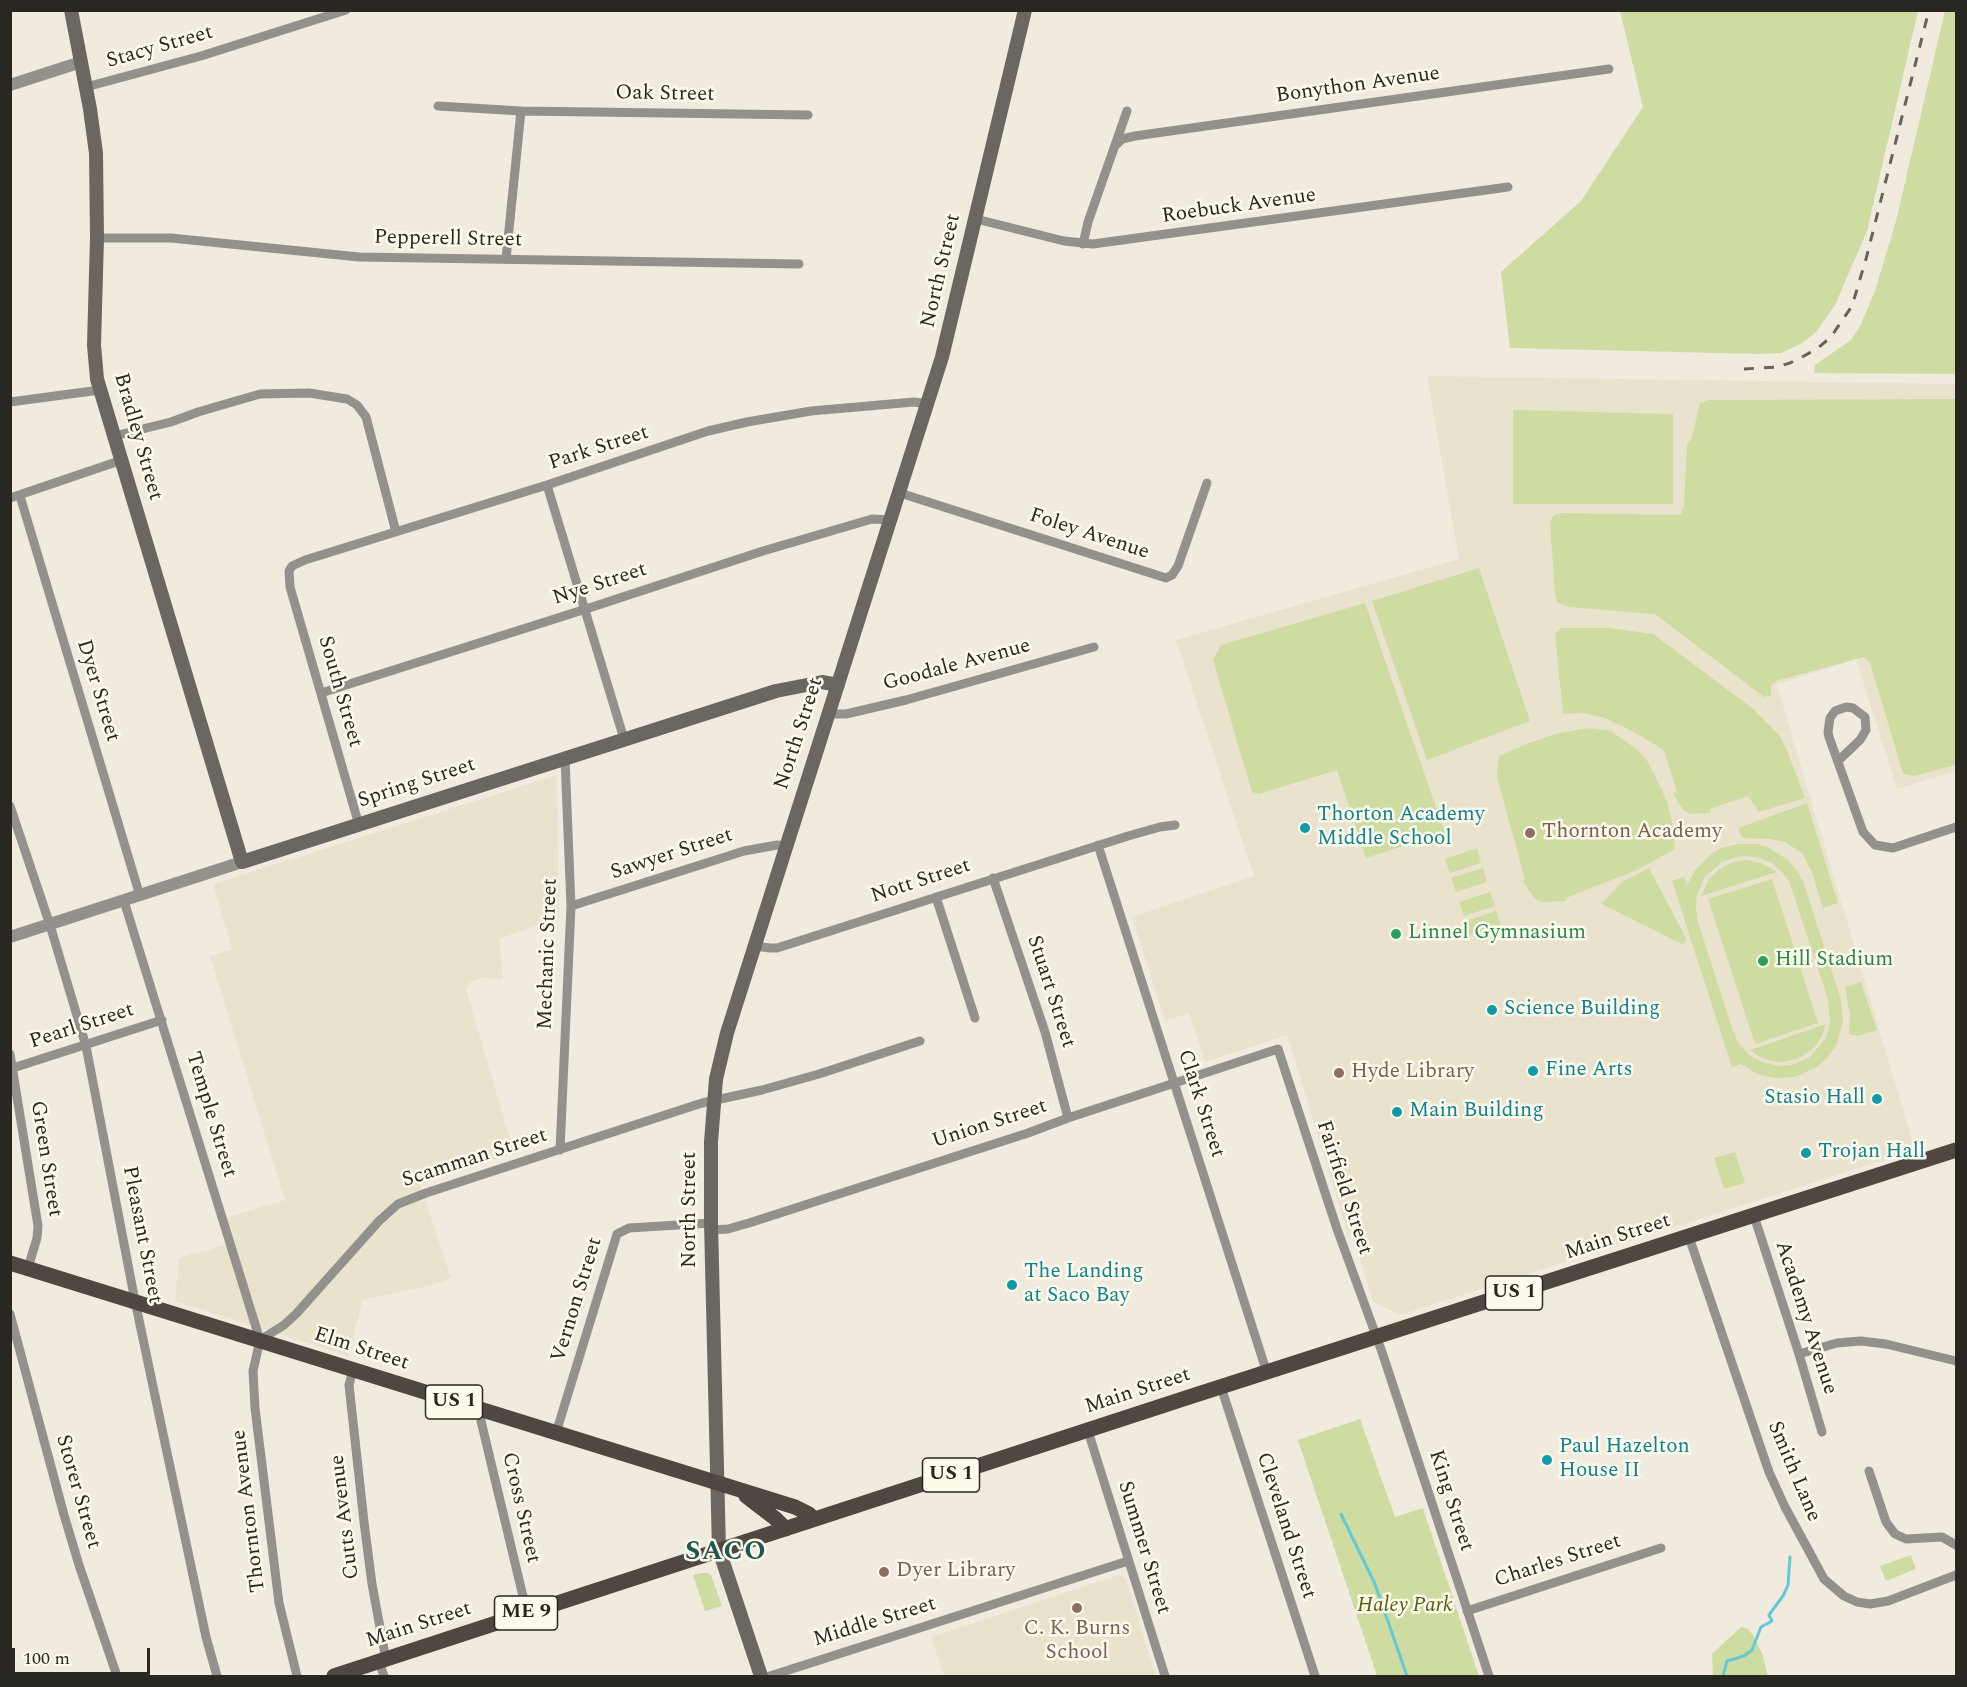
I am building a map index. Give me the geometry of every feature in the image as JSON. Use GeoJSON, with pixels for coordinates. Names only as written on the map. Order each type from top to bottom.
{"type":"FeatureCollection","features":[{"type":"Feature","properties":{"kind":"main road","name":"Bradley Street"},"geometry":{"type":"LineString","coordinates":[[70,10],[86,87],[96,153],[97,238],[93,345],[95,369],[242,862]]}},
{"type":"Feature","properties":{"kind":"main road","name":"North Street"},"geometry":{"type":"LineString","coordinates":[[761,1677],[719,1550],[711,1226],[714,1099],[722,1049],[945,346],[1025,10]]}},
{"type":"Feature","properties":{"kind":"main road","name":"Spring Street"},"geometry":{"type":"LineString","coordinates":[[242,862],[792,687],[822,682],[838,685]]}},
{"type":"Feature","properties":{"kind":"main road","name":"Main Street"},"geometry":{"type":"LineString","coordinates":[[334,1677],[383,1666],[527,1613],[786,1528],[1956,1150]]}},
{"type":"Feature","properties":{"kind":"main road","name":"Elm Street"},"geometry":{"type":"LineString","coordinates":[[11,1263],[734,1487],[802,1510],[814,1519]]}},
{"type":"Feature","properties":{"kind":"main road","name":"Elm Street"},"geometry":{"type":"LineString","coordinates":[[734,1487],[786,1528]]}},
{"type":"Feature","properties":{"kind":"street","name":"Stacy Street"},"geometry":{"type":"LineString","coordinates":[[86,87],[201,56],[346,10]]}},
{"type":"Feature","properties":{"kind":"street"},"geometry":{"type":"LineString","coordinates":[[10,85],[81,62]]}},
{"type":"Feature","properties":{"kind":"street","name":"Bonython Avenue"},"geometry":{"type":"LineString","coordinates":[[1115,146],[1122,139],[1135,136],[1609,69]]}},
{"type":"Feature","properties":{"kind":"street","name":"Oak Street"},"geometry":{"type":"LineString","coordinates":[[438,106],[520,111],[808,116]]}},
{"type":"Feature","properties":{"kind":"street"},"geometry":{"type":"LineString","coordinates":[[506,259],[520,111]]}},
{"type":"Feature","properties":{"kind":"street"},"geometry":{"type":"LineString","coordinates":[[1083,244],[1088,222],[1127,111]]}},
{"type":"Feature","properties":{"kind":"street","name":"Roebuck Avenue"},"geometry":{"type":"LineString","coordinates":[[976,219],[1064,241],[1083,244],[1110,243],[1508,187]]}},
{"type":"Feature","properties":{"kind":"street","name":"Pepperell Street"},"geometry":{"type":"LineString","coordinates":[[97,238],[171,238],[349,256],[799,264]]}},
{"type":"Feature","properties":{"kind":"street"},"geometry":{"type":"LineString","coordinates":[[10,402],[100,390]]}},
{"type":"Feature","properties":{"kind":"street"},"geometry":{"type":"LineString","coordinates":[[114,436],[171,422],[260,394],[309,393],[347,399],[357,405],[366,417],[396,532]]}},
{"type":"Feature","properties":{"kind":"street","name":"Park Street"},"geometry":{"type":"LineString","coordinates":[[289,569],[300,562],[547,485],[708,431],[811,411],[914,402],[928,404]]}},
{"type":"Feature","properties":{"kind":"street"},"geometry":{"type":"LineString","coordinates":[[15,497],[122,460]]}},
{"type":"Feature","properties":{"kind":"street","name":"Foley Avenue"},"geometry":{"type":"LineString","coordinates":[[900,493],[1166,578],[1172,575],[1178,566],[1207,483]]}},
{"type":"Feature","properties":{"kind":"street"},"geometry":{"type":"LineString","coordinates":[[547,485],[624,739]]}},
{"type":"Feature","properties":{"kind":"street","name":"Dyer Street"},"geometry":{"type":"LineString","coordinates":[[15,497],[140,896]]}},
{"type":"Feature","properties":{"kind":"street","name":"Nye Street"},"geometry":{"type":"LineString","coordinates":[[321,693],[763,550],[878,518],[891,520]]}},
{"type":"Feature","properties":{"kind":"street","name":"South Street"},"geometry":{"type":"LineString","coordinates":[[289,569],[290,587],[359,825]]}},
{"type":"Feature","properties":{"kind":"street","name":"Goodale Avenue"},"geometry":{"type":"LineString","coordinates":[[829,714],[846,714],[906,700],[1094,647]]}},
{"type":"Feature","properties":{"kind":"street"},"geometry":{"type":"LineString","coordinates":[[1838,760],[1860,740],[1866,730],[1865,717],[1853,708],[1838,709],[1830,718],[1828,732],[1863,832],[1875,845],[1893,848],[1956,827]]}},
{"type":"Feature","properties":{"kind":"street","name":"Mechanic Street"},"geometry":{"type":"LineString","coordinates":[[560,1150],[570,906],[566,758]]}},
{"type":"Feature","properties":{"kind":"street","name":"Pleasant Street"},"geometry":{"type":"LineString","coordinates":[[11,807],[50,925],[86,1046],[135,1301],[206,1637],[217,1677]]}},
{"type":"Feature","properties":{"kind":"street","name":"Nott Street"},"geometry":{"type":"LineString","coordinates":[[754,946],[777,948],[1142,831],[1175,825]]}},
{"type":"Feature","properties":{"kind":"street","name":"Sawyer Street"},"geometry":{"type":"LineString","coordinates":[[570,906],[744,850],[777,845],[786,846]]}},
{"type":"Feature","properties":{"kind":"street","name":"Clark Street"},"geometry":{"type":"LineString","coordinates":[[1098,845],[1267,1373]]}},
{"type":"Feature","properties":{"kind":"street","name":"Spring Street"},"geometry":{"type":"LineString","coordinates":[[10,937],[242,862]]}},
{"type":"Feature","properties":{"kind":"street","name":"Stuart Street"},"geometry":{"type":"LineString","coordinates":[[993,878],[1045,1032],[1068,1118]]}},
{"type":"Feature","properties":{"kind":"street"},"geometry":{"type":"LineString","coordinates":[[936,897],[975,1017]]}},
{"type":"Feature","properties":{"kind":"street","name":"Temple Street"},"geometry":{"type":"LineString","coordinates":[[124,901],[260,1340]]}},
{"type":"Feature","properties":{"kind":"street","name":"Pearl Street"},"geometry":{"type":"LineString","coordinates":[[13,1068],[162,1020]]}},
{"type":"Feature","properties":{"kind":"street","name":"Scamman Street"},"geometry":{"type":"LineString","coordinates":[[260,1340],[284,1325],[296,1314],[379,1221],[398,1204],[714,1099],[773,1087],[920,1041]]}},
{"type":"Feature","properties":{"kind":"street","name":"Union Street"},"geometry":{"type":"LineString","coordinates":[[711,1226],[728,1229],[749,1223],[1278,1048]]}},
{"type":"Feature","properties":{"kind":"street","name":"Fairfield Street"},"geometry":{"type":"LineString","coordinates":[[1278,1048],[1337,1229],[1376,1337]]}},
{"type":"Feature","properties":{"kind":"street","name":"Green Street"},"geometry":{"type":"LineString","coordinates":[[10,1054],[38,1226],[37,1238],[28,1268]]}},
{"type":"Feature","properties":{"kind":"street","name":"Academy Avenue"},"geometry":{"type":"LineString","coordinates":[[1754,1216],[1822,1432]]}},
{"type":"Feature","properties":{"kind":"street","name":"Vernon Street"},"geometry":{"type":"LineString","coordinates":[[556,1433],[617,1234],[629,1228],[711,1226]]}},
{"type":"Feature","properties":{"kind":"street","name":"Smith Lane"},"geometry":{"type":"LineString","coordinates":[[1689,1237],[1769,1472],[1824,1579],[1844,1596],[1857,1602],[1870,1604],[1888,1601],[1956,1575]]}},
{"type":"Feature","properties":{"kind":"street","name":"Storer Street"},"geometry":{"type":"LineString","coordinates":[[10,1314],[64,1515],[117,1677]]}},
{"type":"Feature","properties":{"kind":"street","name":"King Street"},"geometry":{"type":"LineString","coordinates":[[1376,1337],[1489,1677]]}},
{"type":"Feature","properties":{"kind":"street","name":"Thornton Avenue"},"geometry":{"type":"LineString","coordinates":[[260,1340],[253,1371],[255,1408],[279,1603],[297,1677]]}},
{"type":"Feature","properties":{"kind":"street"},"geometry":{"type":"LineString","coordinates":[[1799,1354],[1838,1343],[1862,1341],[1886,1344],[1956,1361]]}},
{"type":"Feature","properties":{"kind":"street","name":"Cutts Avenue"},"geometry":{"type":"LineString","coordinates":[[353,1370],[349,1385],[383,1666]]}},
{"type":"Feature","properties":{"kind":"street","name":"Cleveland Street"},"geometry":{"type":"LineString","coordinates":[[1221,1387],[1315,1677]]}},
{"type":"Feature","properties":{"kind":"street","name":"Cross Street"},"geometry":{"type":"LineString","coordinates":[[482,1410],[481,1421],[527,1613]]}},
{"type":"Feature","properties":{"kind":"street","name":"Summer Street"},"geometry":{"type":"LineString","coordinates":[[1088,1431],[1165,1677]]}},
{"type":"Feature","properties":{"kind":"street"},"geometry":{"type":"LineString","coordinates":[[1869,1472],[1886,1522],[1894,1534],[1906,1539],[1942,1537],[1956,1545]]}},
{"type":"Feature","properties":{"kind":"street","name":"Charles Street"},"geometry":{"type":"LineString","coordinates":[[1467,1611],[1661,1548]]}},
{"type":"Feature","properties":{"kind":"street","name":"Middle Street"},"geometry":{"type":"LineString","coordinates":[[770,1677],[1128,1561]]}},
{"type":"Feature","properties":{"kind":"shaded area","name":"Thornton Academy"},"geometry":{"type":"Polygon","coordinates":[[[1427,376],[1956,384],[1956,771],[1897,789],[1856,659],[1777,685],[1915,1150],[1400,1315],[1373,1302],[1352,1233],[1348,1234],[1287,1035],[1205,1062],[1189,1013],[1165,1021],[1132,917],[1254,876],[1176,640],[1459,559],[1427,376]]]}},
{"type":"Feature","properties":{"kind":"shaded area"},"geometry":{"type":"Polygon","coordinates":[[[557,775],[559,917],[499,939],[503,979],[482,978],[470,982],[466,989],[514,1153],[420,1184],[451,1278],[428,1286],[363,1300],[348,1356],[175,1301],[179,1258],[232,1243],[225,1218],[285,1200],[210,956],[232,949],[213,884],[557,775]]]}},
{"type":"Feature","properties":{"kind":"shaded area","name":"C. K. Burns School"},"geometry":{"type":"Polygon","coordinates":[[[1119,1575],[1126,1579],[1156,1676],[944,1676],[931,1637],[1119,1575]]]}},
{"type":"Feature","properties":{"kind":"green space"},"geometry":{"type":"Polygon","coordinates":[[[1620,11],[1918,11],[1867,231],[1835,305],[1816,332],[1801,344],[1781,353],[1760,354],[1510,348],[1501,272],[1581,201],[1643,107],[1620,11]]]}},
{"type":"Feature","properties":{"kind":"green space"},"geometry":{"type":"Polygon","coordinates":[[[1945,11],[1956,11],[1956,374],[1814,373],[1815,365],[1851,340],[1860,326],[1875,291],[1896,221],[1945,11]]]}},
{"type":"Feature","properties":{"kind":"green space"},"geometry":{"type":"Polygon","coordinates":[[[1956,399],[1956,765],[1914,776],[1904,774],[1870,663],[1864,657],[1776,681],[1771,685],[1771,695],[1764,697],[1655,614],[1569,607],[1557,601],[1550,523],[1554,515],[1561,513],[1681,514],[1684,506],[1687,444],[1692,437],[1700,403],[1709,400],[1956,399]]]}},
{"type":"Feature","properties":{"kind":"green space"},"geometry":{"type":"Polygon","coordinates":[[[1513,410],[1673,414],[1673,504],[1513,504],[1513,410]]]}},
{"type":"Feature","properties":{"kind":"green space"},"geometry":{"type":"Polygon","coordinates":[[[1479,568],[1530,721],[1427,760],[1372,601],[1479,568]]]}},
{"type":"Feature","properties":{"kind":"green space"},"geometry":{"type":"Polygon","coordinates":[[[1365,603],[1445,833],[1366,858],[1337,770],[1259,794],[1252,792],[1213,660],[1221,645],[1365,603]]]}},
{"type":"Feature","properties":{"kind":"green space"},"geometry":{"type":"Polygon","coordinates":[[[1561,628],[1609,628],[1653,634],[1752,708],[1779,735],[1805,798],[1759,812],[1748,796],[1710,809],[1711,813],[1691,814],[1683,810],[1673,793],[1677,792],[1664,750],[1602,717],[1582,713],[1563,714],[1555,634],[1561,628]]]}},
{"type":"Feature","properties":{"kind":"green space"},"geometry":{"type":"Polygon","coordinates":[[[1588,728],[1611,731],[1638,750],[1648,762],[1667,801],[1675,849],[1637,870],[1566,898],[1566,901],[1542,902],[1535,899],[1523,881],[1525,879],[1499,785],[1497,774],[1499,756],[1555,734],[1588,728]]]}},
{"type":"Feature","properties":{"kind":"green space"},"geometry":{"type":"Polygon","coordinates":[[[1807,803],[1838,903],[1823,908],[1812,872],[1802,853],[1785,842],[1742,838],[1738,828],[1807,803]]]}},
{"type":"Feature","properties":{"kind":"green space"},"geometry":{"type":"Polygon","coordinates":[[[1738,844],[1758,844],[1771,849],[1788,860],[1804,884],[1841,1000],[1843,1021],[1837,1044],[1828,1057],[1817,1067],[1795,1077],[1774,1078],[1757,1074],[1741,1064],[1732,1067],[1672,881],[1684,877],[1687,885],[1695,870],[1721,848],[1738,844]],[[1742,856],[1722,862],[1705,877],[1697,895],[1697,919],[1739,1044],[1752,1057],[1762,1062],[1779,1066],[1792,1065],[1810,1057],[1826,1038],[1830,1020],[1828,999],[1789,881],[1772,863],[1756,857],[1742,856]]]}},
{"type":"Feature","properties":{"kind":"green space"},"geometry":{"type":"Polygon","coordinates":[[[1477,848],[1481,863],[1450,873],[1445,859],[1477,848]]]}},
{"type":"Feature","properties":{"kind":"green space"},"geometry":{"type":"Polygon","coordinates":[[[1746,860],[1761,863],[1777,872],[1701,896],[1709,879],[1719,869],[1733,862],[1746,860]]]}},
{"type":"Feature","properties":{"kind":"green space"},"geometry":{"type":"Polygon","coordinates":[[[1483,868],[1487,882],[1456,892],[1451,878],[1483,868]]]}},
{"type":"Feature","properties":{"kind":"green space"},"geometry":{"type":"Polygon","coordinates":[[[1649,868],[1687,940],[1682,944],[1601,904],[1622,882],[1649,868]]]}},
{"type":"Feature","properties":{"kind":"green space","name":"Hill Stadium"},"geometry":{"type":"Polygon","coordinates":[[[1772,879],[1818,1023],[1755,1044],[1708,899],[1772,879]]]}},
{"type":"Feature","properties":{"kind":"green space"},"geometry":{"type":"Polygon","coordinates":[[[1490,892],[1495,906],[1464,916],[1459,902],[1490,892]]]}},
{"type":"Feature","properties":{"kind":"green space"},"geometry":{"type":"Polygon","coordinates":[[[1496,911],[1501,925],[1470,935],[1465,921],[1496,911]]]}},
{"type":"Feature","properties":{"kind":"green space"},"geometry":{"type":"Polygon","coordinates":[[[1861,982],[1877,1030],[1858,1036],[1849,1034],[1850,1015],[1845,987],[1861,982]]]}},
{"type":"Feature","properties":{"kind":"green space"},"geometry":{"type":"Polygon","coordinates":[[[1826,1024],[1815,1047],[1797,1059],[1783,1062],[1771,1061],[1750,1050],[1826,1024]]]}},
{"type":"Feature","properties":{"kind":"green space"},"geometry":{"type":"Polygon","coordinates":[[[1735,1152],[1745,1183],[1724,1189],[1714,1158],[1735,1152]]]}},
{"type":"Feature","properties":{"kind":"green space","name":"Haley Park"},"geometry":{"type":"Polygon","coordinates":[[[1360,1419],[1395,1517],[1423,1508],[1479,1676],[1377,1676],[1298,1440],[1360,1419]]]}},
{"type":"Feature","properties":{"kind":"green space"},"geometry":{"type":"Polygon","coordinates":[[[1911,1555],[1916,1569],[1886,1581],[1880,1566],[1911,1555]]]}},
{"type":"Feature","properties":{"kind":"green space"},"geometry":{"type":"Polygon","coordinates":[[[702,1573],[711,1575],[722,1606],[705,1611],[693,1575],[702,1573]]]}},
{"type":"Feature","properties":{"kind":"green space"},"geometry":{"type":"Polygon","coordinates":[[[1741,1627],[1748,1629],[1753,1635],[1762,1653],[1768,1676],[1713,1676],[1712,1654],[1741,1627]]]}},
{"type":"Feature","properties":{"kind":"waterway"},"geometry":{"type":"LineString","coordinates":[[1341,1514],[1375,1584],[1407,1676]]}},
{"type":"Feature","properties":{"kind":"waterway"},"geometry":{"type":"LineString","coordinates":[[1723,1676],[1727,1661],[1744,1656],[1752,1650],[1761,1627],[1772,1621],[1769,1615],[1788,1585],[1790,1557]]}},
{"type":"Feature","properties":{"kind":"railway"},"geometry":{"type":"LineString","coordinates":[[1744,369],[1776,367],[1790,363],[1818,348],[1831,337],[1852,306],[1929,10]]}},
{"type":"Feature","properties":{"kind":"place","name":"Thorton Academy Middle School"},"geometry":{"type":"Point","coordinates":[1305,828]}},
{"type":"Feature","properties":{"kind":"place","name":"Thornton Academy"},"geometry":{"type":"Point","coordinates":[1530,833]}},
{"type":"Feature","properties":{"kind":"place","name":"Linnel Gymnasium"},"geometry":{"type":"Point","coordinates":[1396,934]}},
{"type":"Feature","properties":{"kind":"place","name":"Hill Stadium"},"geometry":{"type":"Point","coordinates":[1763,961]}},
{"type":"Feature","properties":{"kind":"place","name":"Science Building"},"geometry":{"type":"Point","coordinates":[1492,1010]}},
{"type":"Feature","properties":{"kind":"place","name":"Fine Arts"},"geometry":{"type":"Point","coordinates":[1533,1071]}},
{"type":"Feature","properties":{"kind":"place","name":"Hyde Library"},"geometry":{"type":"Point","coordinates":[1339,1073]}},
{"type":"Feature","properties":{"kind":"place","name":"Stasio Hall"},"geometry":{"type":"Point","coordinates":[1877,1099]}},
{"type":"Feature","properties":{"kind":"place","name":"Main Building"},"geometry":{"type":"Point","coordinates":[1397,1112]}},
{"type":"Feature","properties":{"kind":"place","name":"Trojan Hall"},"geometry":{"type":"Point","coordinates":[1806,1153]}},
{"type":"Feature","properties":{"kind":"place","name":"The Landing at Saco Bay"},"geometry":{"type":"Point","coordinates":[1012,1285]}},
{"type":"Feature","properties":{"kind":"place","name":"Paul Hazelton House II"},"geometry":{"type":"Point","coordinates":[1547,1460]}},
{"type":"Feature","properties":{"kind":"place","name":"Dyer Library"},"geometry":{"type":"Point","coordinates":[884,1572]}},
{"type":"Feature","properties":{"kind":"place","name":"C. K. Burns School"},"geometry":{"type":"Point","coordinates":[1077,1608]}},
{"type":"Feature","properties":{"kind":"district","name":"SACO"},"geometry":{"type":"Point","coordinates":[726,1554]}}]}
